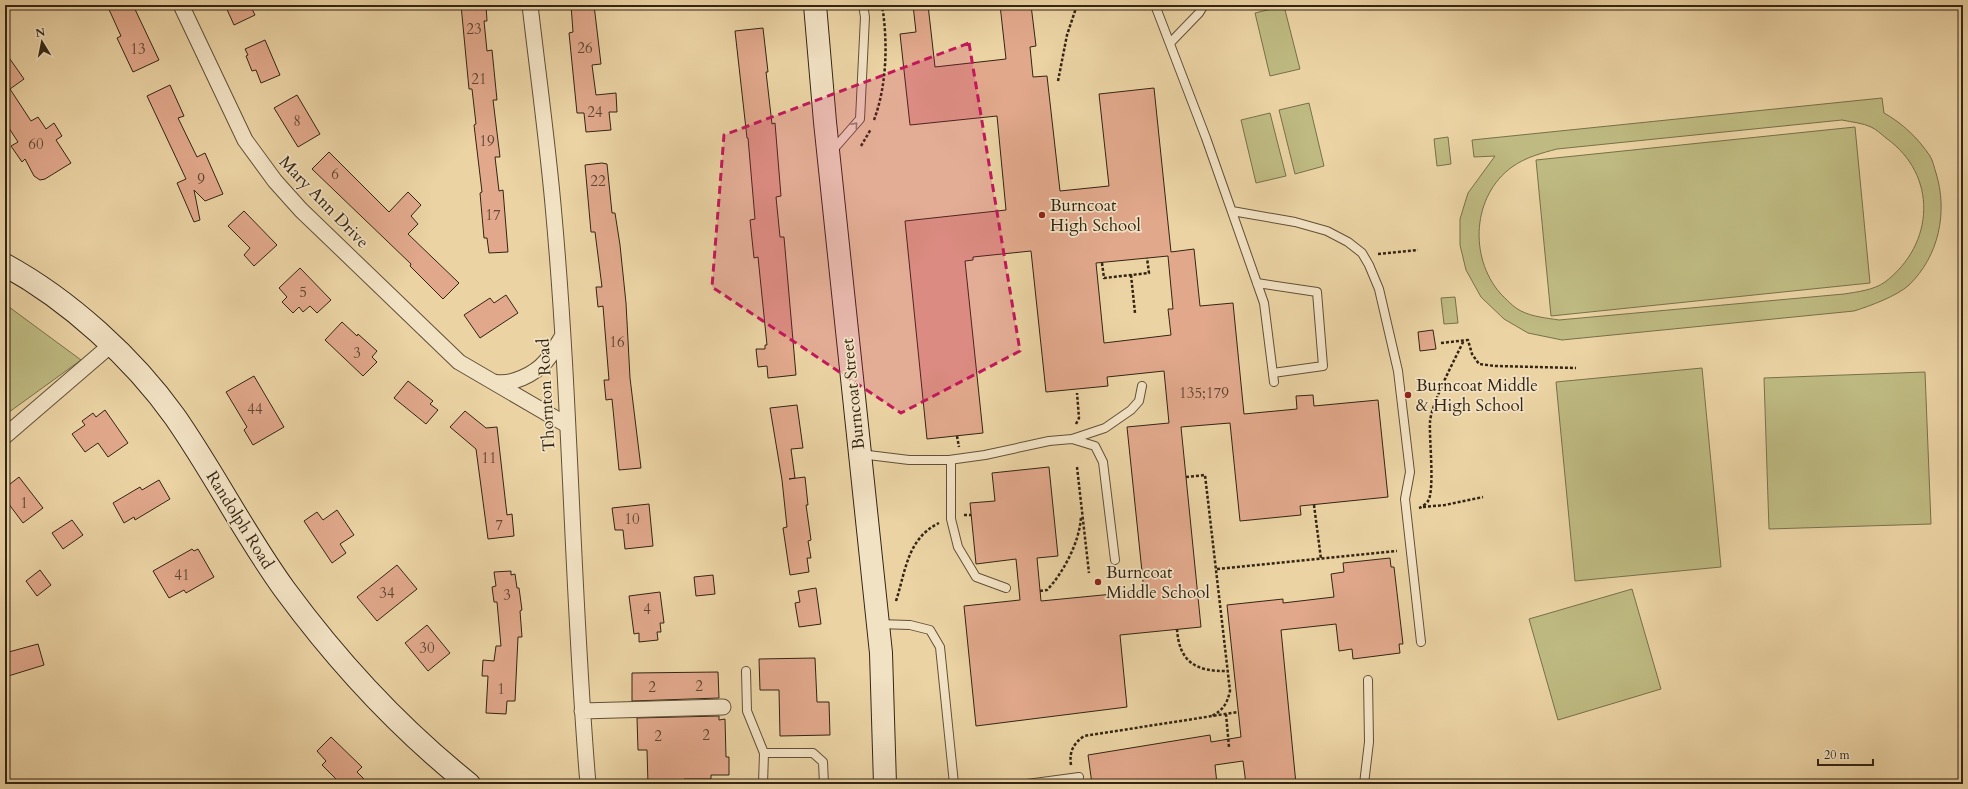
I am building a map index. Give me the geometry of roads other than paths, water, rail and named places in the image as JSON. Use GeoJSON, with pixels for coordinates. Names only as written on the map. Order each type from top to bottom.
{"type":"FeatureCollection","features":[{"type":"Feature","properties":{"kind":"main road","name":"Burncoat Street"},"geometry":{"type":"LineString","coordinates":[[815,5],[881,654],[885,784]]}},
{"type":"Feature","properties":{"kind":"main road","name":"Randolph Road"},"geometry":{"type":"LineString","coordinates":[[9,265],[90,325],[121,352],[174,415],[284,589],[335,653],[391,714],[446,765],[469,784]]}},
{"type":"Feature","properties":{"kind":"street","name":"Mary Ann Drive"},"geometry":{"type":"LineString","coordinates":[[181,5],[245,140],[275,181],[301,210],[458,362],[567,425]]}},
{"type":"Feature","properties":{"kind":"street","name":"Thornton Road"},"geometry":{"type":"LineString","coordinates":[[530,5],[554,216],[582,711],[588,784]]}},
{"type":"Feature","properties":{"kind":"street"},"geometry":{"type":"LineString","coordinates":[[494,382],[502,384],[535,370],[547,360],[562,337]]}},
{"type":"Feature","properties":{"kind":"street"},"geometry":{"type":"LineString","coordinates":[[5,436],[112,344]]}},
{"type":"Feature","properties":{"kind":"street"},"geometry":{"type":"LineString","coordinates":[[582,711],[723,707]]}},
{"type":"Feature","properties":{"kind":"lane"},"geometry":{"type":"LineString","coordinates":[[829,154],[860,119],[865,17],[863,5]]}},
{"type":"Feature","properties":{"kind":"lane"},"geometry":{"type":"LineString","coordinates":[[1155,5],[1206,138],[1264,303],[1274,378],[1323,366],[1317,292],[1257,283]]}},
{"type":"Feature","properties":{"kind":"lane"},"geometry":{"type":"LineString","coordinates":[[1170,43],[1199,13],[1204,5]]}},
{"type":"Feature","properties":{"kind":"lane"},"geometry":{"type":"LineString","coordinates":[[1232,211],[1295,222],[1326,231],[1348,242],[1362,253],[1369,265],[1379,289],[1398,371],[1410,472],[1406,510],[1421,642]]}},
{"type":"Feature","properties":{"kind":"lane"},"geometry":{"type":"LineString","coordinates":[[860,454],[909,460],[951,460],[985,455],[1049,441],[1072,439],[1105,428],[1131,410],[1139,401],[1142,386]]}},
{"type":"Feature","properties":{"kind":"lane"},"geometry":{"type":"LineString","coordinates":[[1072,439],[1095,446],[1103,462],[1115,560]]}},
{"type":"Feature","properties":{"kind":"lane"},"geometry":{"type":"LineString","coordinates":[[951,460],[951,519],[958,548],[976,577],[1006,588]]}},
{"type":"Feature","properties":{"kind":"lane"},"geometry":{"type":"LineString","coordinates":[[878,624],[910,625],[930,630],[940,647],[954,784]]}},
{"type":"Feature","properties":{"kind":"lane"},"geometry":{"type":"LineString","coordinates":[[746,671],[747,711],[764,753],[763,784]]}},
{"type":"Feature","properties":{"kind":"lane"},"geometry":{"type":"LineString","coordinates":[[1364,784],[1369,742],[1368,680]]}},
{"type":"Feature","properties":{"kind":"lane"},"geometry":{"type":"LineString","coordinates":[[764,753],[813,753],[823,762],[824,784]]}},
{"type":"Feature","properties":{"kind":"lane"},"geometry":{"type":"LineString","coordinates":[[1027,784],[1076,777]]}},
{"type":"Feature","properties":{"kind":"place","name":"Burncoat High School"},"geometry":{"type":"Point","coordinates":[1042,215]}},
{"type":"Feature","properties":{"kind":"place","name":"Burncoat Middle & High School"},"geometry":{"type":"Point","coordinates":[1408,395]}},
{"type":"Feature","properties":{"kind":"place","name":"Burncoat Middle School"},"geometry":{"type":"Point","coordinates":[1098,582]}}]}
